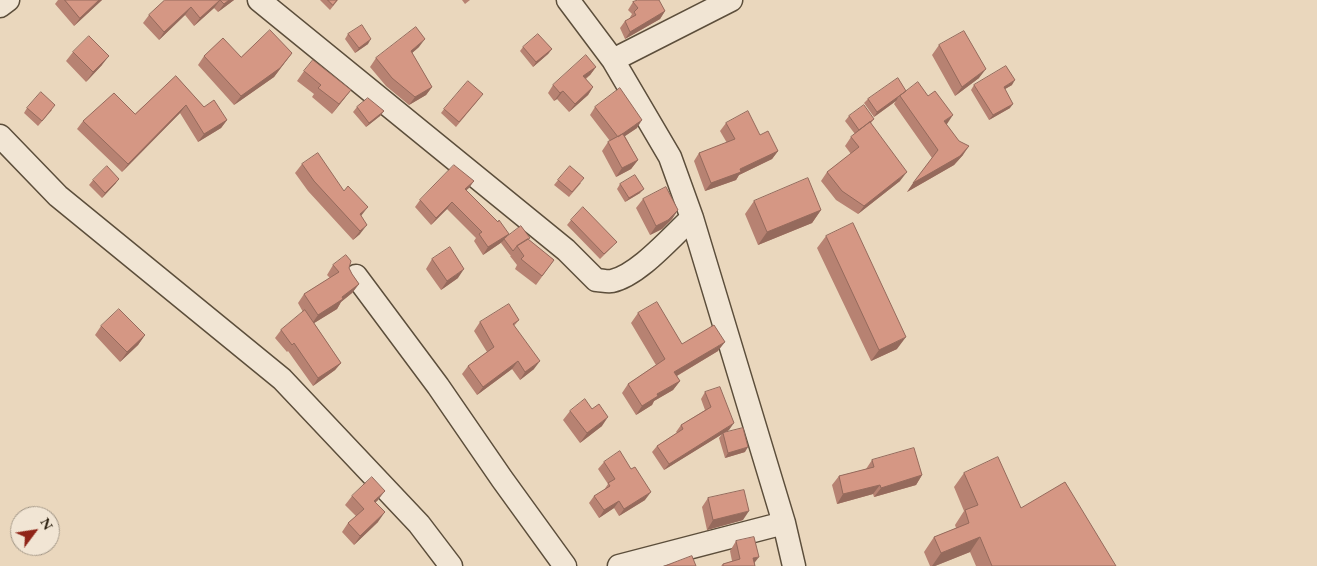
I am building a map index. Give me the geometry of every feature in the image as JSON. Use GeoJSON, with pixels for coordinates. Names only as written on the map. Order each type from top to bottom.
{"type":"FeatureCollection","features":[{"type":"Feature","properties":{"kind":"street"},"geometry":{"type":"LineString","coordinates":[[0,6],[8,0]]}},
{"type":"Feature","properties":{"kind":"street"},"geometry":{"type":"LineString","coordinates":[[259,0],[566,250],[596,280],[612,281],[630,272],[650,257],[692,218]]}},
{"type":"Feature","properties":{"kind":"street"},"geometry":{"type":"LineString","coordinates":[[568,0],[613,60],[670,157],[692,218],[784,523],[794,566]]}},
{"type":"Feature","properties":{"kind":"street"},"geometry":{"type":"LineString","coordinates":[[613,60],[731,0]]}},
{"type":"Feature","properties":{"kind":"street"},"geometry":{"type":"LineString","coordinates":[[0,136],[58,196],[282,379],[419,524],[450,566]]}},
{"type":"Feature","properties":{"kind":"street"},"geometry":{"type":"LineString","coordinates":[[356,276],[438,386],[565,566]]}},
{"type":"Feature","properties":{"kind":"street"},"geometry":{"type":"LineString","coordinates":[[619,566],[784,523]]}},
{"type":"Feature","properties":{"kind":"building"},"geometry":{"type":"Polygon","coordinates":[[[65,0],[99,0],[80,18],[65,0]]]}},
{"type":"Feature","properties":{"kind":"building"},"geometry":{"type":"Polygon","coordinates":[[[165,0],[220,0],[200,18],[191,7],[164,32],[149,15],[165,0]]]}},
{"type":"Feature","properties":{"kind":"building"},"geometry":{"type":"Polygon","coordinates":[[[220,0],[229,0],[224,4],[220,0]]]}},
{"type":"Feature","properties":{"kind":"building"},"geometry":{"type":"Polygon","coordinates":[[[328,0],[337,0],[333,5],[328,0]]]}},
{"type":"Feature","properties":{"kind":"building"},"geometry":{"type":"Polygon","coordinates":[[[638,0],[659,0],[665,11],[630,32],[625,21],[636,15],[634,12],[638,8],[633,2],[638,0]]]}},
{"type":"Feature","properties":{"kind":"building"},"geometry":{"type":"Polygon","coordinates":[[[362,25],[371,39],[359,48],[348,34],[362,25]]]}},
{"type":"Feature","properties":{"kind":"building"},"geometry":{"type":"Polygon","coordinates":[[[416,27],[425,39],[411,51],[432,87],[415,97],[392,78],[376,58],[416,27]]]}},
{"type":"Feature","properties":{"kind":"building"},"geometry":{"type":"Polygon","coordinates":[[[270,30],[292,53],[280,68],[241,96],[204,56],[223,38],[241,57],[270,30]]]}},
{"type":"Feature","properties":{"kind":"building"},"geometry":{"type":"Polygon","coordinates":[[[964,31],[986,69],[962,87],[939,45],[964,31]]]}},
{"type":"Feature","properties":{"kind":"building"},"geometry":{"type":"Polygon","coordinates":[[[538,34],[552,49],[536,62],[523,47],[538,34]]]}},
{"type":"Feature","properties":{"kind":"building"},"geometry":{"type":"Polygon","coordinates":[[[89,36],[109,56],[93,72],[73,52],[89,36]]]}},
{"type":"Feature","properties":{"kind":"building"},"geometry":{"type":"Polygon","coordinates":[[[586,55],[596,67],[583,76],[593,87],[575,104],[563,91],[560,93],[553,85],[586,55]]]}},
{"type":"Feature","properties":{"kind":"building"},"geometry":{"type":"Polygon","coordinates":[[[313,60],[351,90],[339,104],[318,88],[321,85],[304,71],[313,60]]]}},
{"type":"Feature","properties":{"kind":"building"},"geometry":{"type":"Polygon","coordinates":[[[1006,66],[1015,80],[1004,87],[1013,104],[993,115],[974,85],[1006,66]]]}},
{"type":"Feature","properties":{"kind":"building"},"geometry":{"type":"Polygon","coordinates":[[[176,76],[204,107],[214,100],[227,120],[204,134],[186,105],[128,164],[83,121],[114,93],[135,114],[176,76]]]}},
{"type":"Feature","properties":{"kind":"building"},"geometry":{"type":"Polygon","coordinates":[[[898,78],[906,91],[877,112],[868,99],[898,78]]]}},
{"type":"Feature","properties":{"kind":"building"},"geometry":{"type":"Polygon","coordinates":[[[468,81],[483,94],[459,122],[444,109],[468,81]]]}},
{"type":"Feature","properties":{"kind":"building"},"geometry":{"type":"Polygon","coordinates":[[[918,82],[928,96],[935,91],[953,115],[944,121],[959,141],[969,146],[960,156],[913,183],[938,150],[900,96],[918,82]]]}},
{"type":"Feature","properties":{"kind":"building"},"geometry":{"type":"Polygon","coordinates":[[[620,88],[642,120],[618,137],[595,107],[620,88]]]}},
{"type":"Feature","properties":{"kind":"building"},"geometry":{"type":"Polygon","coordinates":[[[41,92],[55,105],[42,121],[27,108],[41,92]]]}},
{"type":"Feature","properties":{"kind":"building"},"geometry":{"type":"Polygon","coordinates":[[[368,98],[384,111],[369,123],[357,107],[368,98]]]}},
{"type":"Feature","properties":{"kind":"building"},"geometry":{"type":"Polygon","coordinates":[[[864,105],[874,119],[859,130],[849,116],[864,105]]]}},
{"type":"Feature","properties":{"kind":"building"},"geometry":{"type":"Polygon","coordinates":[[[748,111],[760,135],[768,131],[778,151],[740,169],[741,172],[711,183],[699,153],[735,139],[726,123],[748,111]]]}},
{"type":"Feature","properties":{"kind":"building"},"geometry":{"type":"Polygon","coordinates":[[[870,122],[907,172],[864,206],[842,191],[827,172],[859,147],[851,137],[870,122]]]}},
{"type":"Feature","properties":{"kind":"building"},"geometry":{"type":"Polygon","coordinates":[[[623,134],[638,160],[622,168],[608,142],[623,134]]]}},
{"type":"Feature","properties":{"kind":"building"},"geometry":{"type":"Polygon","coordinates":[[[318,153],[344,191],[348,186],[368,207],[360,214],[367,225],[360,231],[314,181],[302,164],[318,153]]]}},
{"type":"Feature","properties":{"kind":"building"},"geometry":{"type":"Polygon","coordinates":[[[454,165],[474,181],[465,189],[498,222],[499,220],[509,234],[488,247],[479,234],[482,232],[452,202],[436,218],[420,200],[454,165]]]}},
{"type":"Feature","properties":{"kind":"building"},"geometry":{"type":"Polygon","coordinates":[[[107,166],[119,179],[105,193],[93,180],[107,166]]]}},
{"type":"Feature","properties":{"kind":"building"},"geometry":{"type":"Polygon","coordinates":[[[570,166],[584,178],[572,192],[558,180],[570,166]]]}},
{"type":"Feature","properties":{"kind":"building"},"geometry":{"type":"Polygon","coordinates":[[[635,175],[644,189],[629,198],[620,184],[635,175]]]}},
{"type":"Feature","properties":{"kind":"building"},"geometry":{"type":"Polygon","coordinates":[[[808,178],[821,210],[767,232],[754,201],[808,178]]]}},
{"type":"Feature","properties":{"kind":"building"},"geometry":{"type":"Polygon","coordinates":[[[666,187],[678,210],[668,220],[656,226],[643,199],[666,187]]]}},
{"type":"Feature","properties":{"kind":"building"},"geometry":{"type":"Polygon","coordinates":[[[583,207],[617,242],[604,254],[571,220],[583,207]]]}},
{"type":"Feature","properties":{"kind":"building"},"geometry":{"type":"Polygon","coordinates":[[[853,223],[906,337],[879,350],[826,236],[853,223]]]}},
{"type":"Feature","properties":{"kind":"building"},"geometry":{"type":"Polygon","coordinates":[[[521,226],[530,238],[517,246],[513,251],[504,239],[521,226]]]}},
{"type":"Feature","properties":{"kind":"building"},"geometry":{"type":"Polygon","coordinates":[[[528,239],[554,260],[542,276],[521,259],[524,256],[517,246],[528,239]]]}},
{"type":"Feature","properties":{"kind":"building"},"geometry":{"type":"Polygon","coordinates":[[[450,247],[464,269],[447,281],[432,259],[450,247]]]}},
{"type":"Feature","properties":{"kind":"building"},"geometry":{"type":"Polygon","coordinates":[[[346,255],[351,261],[349,268],[359,284],[342,297],[343,299],[318,315],[304,294],[339,272],[333,265],[346,255]]]}},
{"type":"Feature","properties":{"kind":"building"},"geometry":{"type":"Polygon","coordinates":[[[657,302],[682,344],[714,325],[725,342],[674,372],[680,381],[657,394],[658,396],[642,406],[628,384],[665,359],[638,313],[657,302]]]}},
{"type":"Feature","properties":{"kind":"building"},"geometry":{"type":"Polygon","coordinates":[[[509,304],[519,320],[513,324],[540,361],[525,372],[518,361],[483,387],[468,366],[494,347],[480,322],[509,304]]]}},
{"type":"Feature","properties":{"kind":"building"},"geometry":{"type":"Polygon","coordinates":[[[119,309],[145,335],[127,352],[101,326],[119,309]]]}},
{"type":"Feature","properties":{"kind":"building"},"geometry":{"type":"Polygon","coordinates":[[[305,310],[341,363],[318,378],[294,343],[292,345],[281,330],[305,310]]]}},
{"type":"Feature","properties":{"kind":"building"},"geometry":{"type":"Polygon","coordinates":[[[720,387],[734,423],[669,464],[657,446],[683,429],[681,425],[711,407],[705,392],[720,387]]]}},
{"type":"Feature","properties":{"kind":"building"},"geometry":{"type":"Polygon","coordinates":[[[585,399],[592,409],[599,404],[608,417],[587,433],[570,411],[585,399]]]}},
{"type":"Feature","properties":{"kind":"building"},"geometry":{"type":"Polygon","coordinates":[[[743,428],[748,447],[728,453],[723,433],[743,428]]]}},
{"type":"Feature","properties":{"kind":"building"},"geometry":{"type":"Polygon","coordinates":[[[914,448],[922,475],[881,488],[880,485],[843,494],[839,476],[874,467],[872,460],[914,448]]]}},
{"type":"Feature","properties":{"kind":"building"},"geometry":{"type":"Polygon","coordinates":[[[620,451],[631,469],[635,467],[651,492],[624,509],[619,501],[604,510],[594,496],[610,486],[608,483],[615,479],[604,462],[620,451]]]}},
{"type":"Feature","properties":{"kind":"building"},"geometry":{"type":"Polygon","coordinates":[[[998,457],[1021,508],[1065,482],[1116,566],[992,566],[980,537],[941,553],[934,537],[969,523],[965,510],[978,505],[964,473],[998,457]]]}},
{"type":"Feature","properties":{"kind":"building"},"geometry":{"type":"Polygon","coordinates":[[[372,477],[385,491],[374,501],[385,512],[360,536],[348,523],[364,509],[352,496],[372,477]]]}},
{"type":"Feature","properties":{"kind":"building"},"geometry":{"type":"Polygon","coordinates":[[[744,490],[749,511],[713,520],[708,498],[744,490]]]}},
{"type":"Feature","properties":{"kind":"building"},"geometry":{"type":"Polygon","coordinates":[[[754,537],[759,557],[753,558],[755,566],[723,566],[723,564],[740,559],[736,541],[754,537]]]}},
{"type":"Feature","properties":{"kind":"building"},"geometry":{"type":"Polygon","coordinates":[[[692,556],[696,566],[665,566],[692,556]]]}}]}
